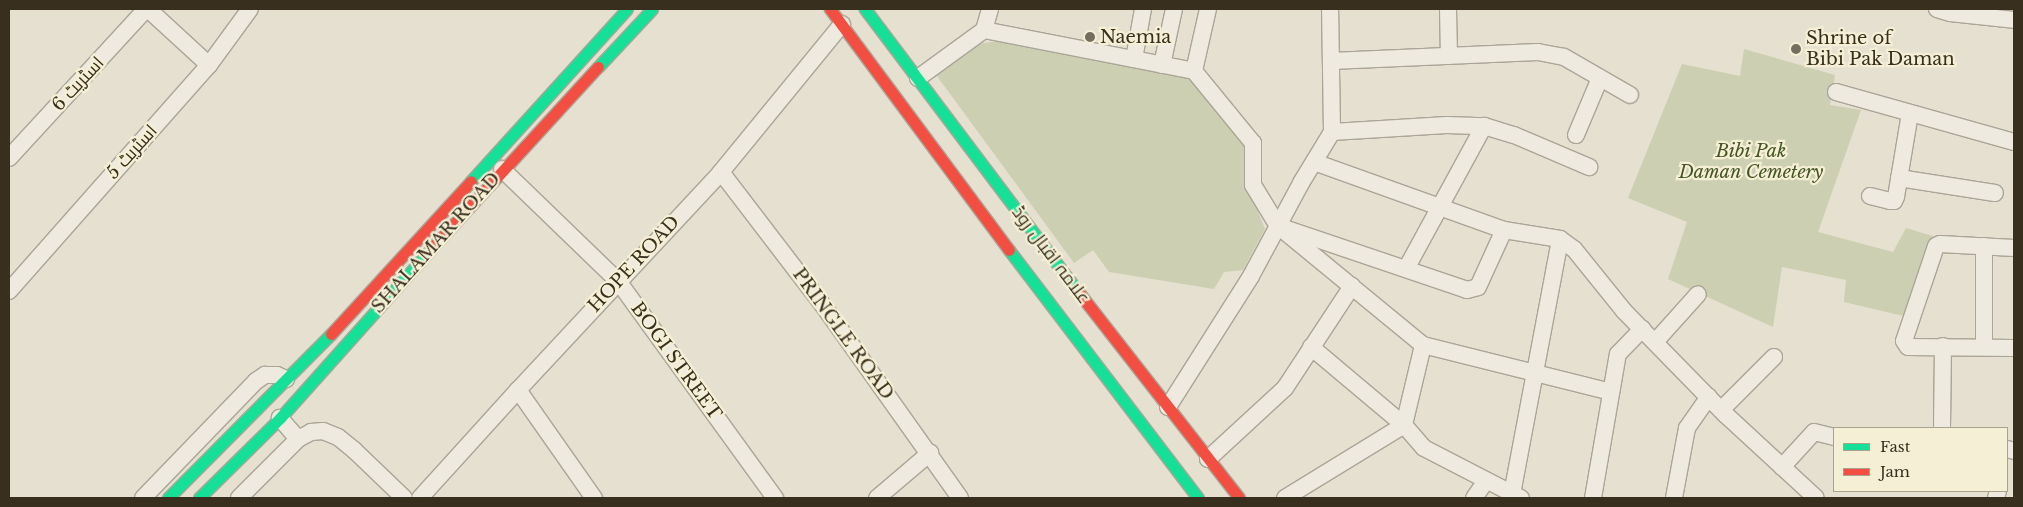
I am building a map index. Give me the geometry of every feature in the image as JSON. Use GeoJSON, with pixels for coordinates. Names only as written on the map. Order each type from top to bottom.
{"type":"FeatureCollection","features":[{"type":"Feature","properties":{"kind":"main road","name":"SHALAMAR ROAD"},"geometry":{"type":"LineString","coordinates":[[168,498],[351,313],[627,9]]}},
{"type":"Feature","properties":{"kind":"main road","name":"SHALAMAR ROAD"},"geometry":{"type":"LineString","coordinates":[[199,498],[219,476],[280,418],[502,170],[652,9]]}},
{"type":"Feature","properties":{"kind":"main road","name":"علامہ اقبال روڈ"},"geometry":{"type":"LineString","coordinates":[[830,9],[842,24],[923,108],[1069,280],[1239,498]]}},
{"type":"Feature","properties":{"kind":"main road","name":"علامہ اقبال روڈ"},"geometry":{"type":"LineString","coordinates":[[865,9],[918,78],[923,108],[1114,390],[1198,498]]}},
{"type":"Feature","properties":{"kind":"street"},"geometry":{"type":"LineString","coordinates":[[147,9],[210,65]]}},
{"type":"Feature","properties":{"kind":"street","name":"اسٹریٹ 6"},"geometry":{"type":"LineString","coordinates":[[9,158],[147,9]]}},
{"type":"Feature","properties":{"kind":"street","name":"اسٹریٹ 5"},"geometry":{"type":"LineString","coordinates":[[9,291],[210,65],[250,9]]}},
{"type":"Feature","properties":{"kind":"street"},"geometry":{"type":"LineString","coordinates":[[918,78],[984,30],[990,9]]}},
{"type":"Feature","properties":{"kind":"street"},"geometry":{"type":"LineString","coordinates":[[1134,59],[1143,9]]}},
{"type":"Feature","properties":{"kind":"street"},"geometry":{"type":"LineString","coordinates":[[1162,64],[1174,9]]}},
{"type":"Feature","properties":{"kind":"street"},"geometry":{"type":"LineString","coordinates":[[1194,71],[1208,9]]}},
{"type":"Feature","properties":{"kind":"street"},"geometry":{"type":"LineString","coordinates":[[1168,407],[1251,276],[1332,132],[1330,9]]}},
{"type":"Feature","properties":{"kind":"street"},"geometry":{"type":"LineString","coordinates":[[1448,9],[1450,56]]}},
{"type":"Feature","properties":{"kind":"street"},"geometry":{"type":"LineString","coordinates":[[1937,9],[1950,13],[2014,20]]}},
{"type":"Feature","properties":{"kind":"street","name":"HOPE ROAD"},"geometry":{"type":"LineString","coordinates":[[420,498],[618,281],[721,172],[842,24]]}},
{"type":"Feature","properties":{"kind":"street"},"geometry":{"type":"LineString","coordinates":[[984,30],[1194,71],[1253,143],[1253,186],[1278,226],[1423,345],[1611,392]]}},
{"type":"Feature","properties":{"kind":"street"},"geometry":{"type":"LineString","coordinates":[[1331,61],[1538,52],[1564,57],[1630,95]]}},
{"type":"Feature","properties":{"kind":"street"},"geometry":{"type":"LineString","coordinates":[[1576,135],[1600,78]]}},
{"type":"Feature","properties":{"kind":"street"},"geometry":{"type":"LineString","coordinates":[[1836,92],[2014,142]]}},
{"type":"Feature","properties":{"kind":"street"},"geometry":{"type":"LineString","coordinates":[[1870,196],[1894,201],[1910,113]]}},
{"type":"Feature","properties":{"kind":"street"},"geometry":{"type":"LineString","coordinates":[[1332,132],[1447,124],[1484,126],[1514,136],[1589,167]]}},
{"type":"Feature","properties":{"kind":"street"},"geometry":{"type":"LineString","coordinates":[[1406,269],[1484,126]]}},
{"type":"Feature","properties":{"kind":"street"},"geometry":{"type":"LineString","coordinates":[[1314,162],[1504,230],[1560,239],[1574,249],[1642,329],[1709,398],[1815,498]]}},
{"type":"Feature","properties":{"kind":"street","name":"BOGI STREET"},"geometry":{"type":"LineString","coordinates":[[502,170],[618,281],[775,498]]}},
{"type":"Feature","properties":{"kind":"street","name":"PRINGLE ROAD"},"geometry":{"type":"LineString","coordinates":[[721,172],[825,308],[960,498]]}},
{"type":"Feature","properties":{"kind":"street"},"geometry":{"type":"LineString","coordinates":[[1899,178],[1994,193]]}},
{"type":"Feature","properties":{"kind":"street"},"geometry":{"type":"LineString","coordinates":[[1278,226],[1467,290],[1474,290],[1478,286],[1504,230]]}},
{"type":"Feature","properties":{"kind":"street"},"geometry":{"type":"LineString","coordinates":[[1312,347],[1404,425],[1424,448],[1516,496],[1560,239]]}},
{"type":"Feature","properties":{"kind":"street"},"geometry":{"type":"LineString","coordinates":[[2014,248],[1940,244],[1936,246],[1904,341],[1908,347],[2014,348]]}},
{"type":"Feature","properties":{"kind":"street"},"geometry":{"type":"LineString","coordinates":[[1984,246],[1984,347]]}},
{"type":"Feature","properties":{"kind":"street"},"geometry":{"type":"LineString","coordinates":[[1208,459],[1285,388],[1352,286]]}},
{"type":"Feature","properties":{"kind":"street"},"geometry":{"type":"LineString","coordinates":[[1655,342],[1698,294]]}},
{"type":"Feature","properties":{"kind":"street"},"geometry":{"type":"LineString","coordinates":[[1593,498],[1618,354],[1642,329]]}},
{"type":"Feature","properties":{"kind":"street"},"geometry":{"type":"LineString","coordinates":[[1285,498],[1404,425],[1423,345]]}},
{"type":"Feature","properties":{"kind":"street"},"geometry":{"type":"LineString","coordinates":[[1942,427],[1943,346]]}},
{"type":"Feature","properties":{"kind":"street"},"geometry":{"type":"LineString","coordinates":[[1721,410],[1774,358]]}},
{"type":"Feature","properties":{"kind":"street"},"geometry":{"type":"LineString","coordinates":[[143,498],[256,381],[265,375],[277,375],[286,380]]}},
{"type":"Feature","properties":{"kind":"street"},"geometry":{"type":"LineString","coordinates":[[518,390],[594,498]]}},
{"type":"Feature","properties":{"kind":"street"},"geometry":{"type":"LineString","coordinates":[[1674,498],[1687,428],[1709,398]]}},
{"type":"Feature","properties":{"kind":"street"},"geometry":{"type":"LineString","coordinates":[[280,418],[298,439]]}},
{"type":"Feature","properties":{"kind":"street"},"geometry":{"type":"LineString","coordinates":[[239,498],[298,439],[311,432],[323,431],[338,437],[354,450],[404,498]]}},
{"type":"Feature","properties":{"kind":"street"},"geometry":{"type":"LineString","coordinates":[[1782,466],[1814,432],[1833,437]]}},
{"type":"Feature","properties":{"kind":"street"},"geometry":{"type":"LineString","coordinates":[[877,498],[930,454]]}},
{"type":"Feature","properties":{"kind":"street"},"geometry":{"type":"LineString","coordinates":[[1474,498],[1486,481]]}},
{"type":"Feature","properties":{"kind":"green space"},"geometry":{"type":"Polygon","coordinates":[[[1009,40],[1192,78],[1246,141],[1248,187],[1265,229],[1243,270],[1224,272],[1214,289],[1109,272],[1093,250],[1074,263],[934,72],[976,44],[1009,40]]]}},
{"type":"Feature","properties":{"kind":"green space","name":"Bibi Pak Daman Cemetery"},"geometry":{"type":"Polygon","coordinates":[[[1744,49],[1835,75],[1830,105],[1861,110],[1818,232],[1893,252],[1906,228],[1939,238],[1912,318],[1844,302],[1846,280],[1782,267],[1773,327],[1668,279],[1687,222],[1628,198],[1682,64],[1740,76],[1744,49]]]}},
{"type":"Feature","properties":{"kind":"traffic: fast"},"geometry":{"type":"LineString","coordinates":[[471,181],[627,9]]}},
{"type":"Feature","properties":{"kind":"traffic: fast"},"geometry":{"type":"LineString","coordinates":[[598,67],[652,9]]}},
{"type":"Feature","properties":{"kind":"traffic: fast"},"geometry":{"type":"LineString","coordinates":[[865,9],[1076,289]]}},
{"type":"Feature","properties":{"kind":"traffic: fast"},"geometry":{"type":"LineString","coordinates":[[199,498],[280,418],[431,249]]}},
{"type":"Feature","properties":{"kind":"traffic: fast"},"geometry":{"type":"LineString","coordinates":[[1009,250],[1198,498]]}},
{"type":"Feature","properties":{"kind":"traffic: fast"},"geometry":{"type":"LineString","coordinates":[[168,498],[331,334]]}},
{"type":"Feature","properties":{"kind":"traffic: jam"},"geometry":{"type":"LineString","coordinates":[[830,9],[1009,250]]}},
{"type":"Feature","properties":{"kind":"traffic: jam"},"geometry":{"type":"LineString","coordinates":[[431,249],[598,67]]}},
{"type":"Feature","properties":{"kind":"traffic: jam"},"geometry":{"type":"LineString","coordinates":[[331,334],[471,181]]}},
{"type":"Feature","properties":{"kind":"traffic: jam"},"geometry":{"type":"LineString","coordinates":[[1076,289],[1239,498]]}},
{"type":"Feature","properties":{"kind":"place","name":"Naemia"},"geometry":{"type":"Point","coordinates":[1090,37]}},
{"type":"Feature","properties":{"kind":"place","name":"Shrine of Bibi Pak Daman"},"geometry":{"type":"Point","coordinates":[1796,49]}}]}
